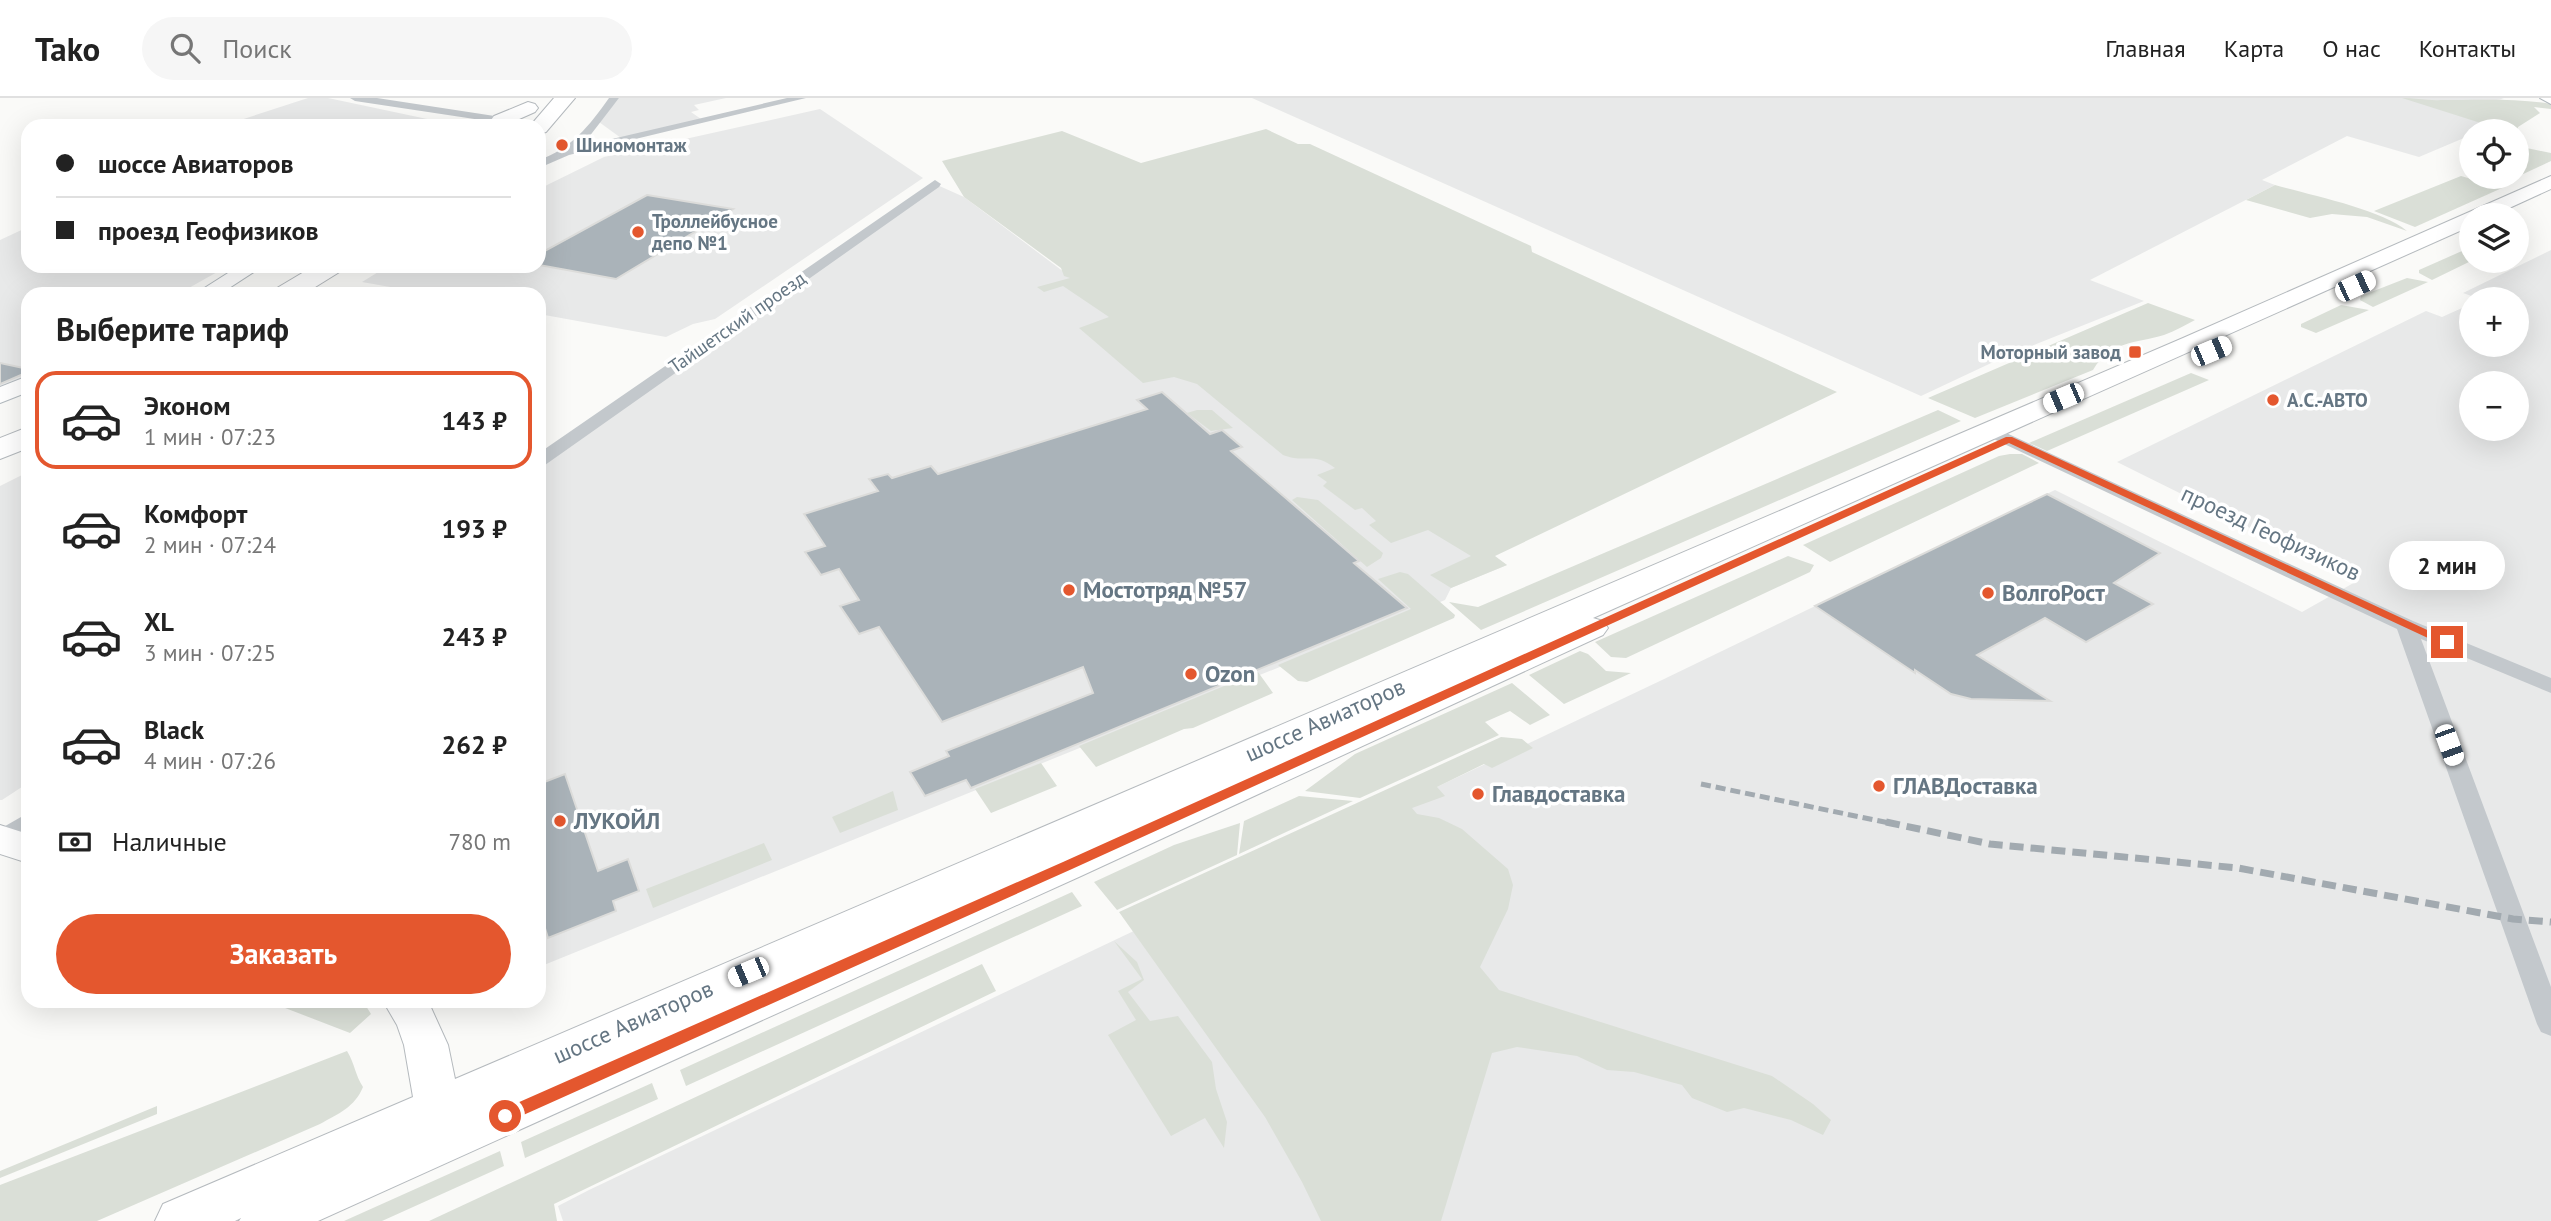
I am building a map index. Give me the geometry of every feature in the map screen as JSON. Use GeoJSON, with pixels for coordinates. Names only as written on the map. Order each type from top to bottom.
{"type":"FeatureCollection","features":[{"type":"Feature","properties":{"kind":"highway"},"geometry":{"type":"LineString","coordinates":[[546,120],[565,98]]}},
{"type":"Feature","properties":{"kind":"highway"},"geometry":{"type":"LineString","coordinates":[[509,119],[533,103]]}},
{"type":"Feature","properties":{"kind":"highway"},"geometry":{"type":"LineString","coordinates":[[298,287],[320,273]]}},
{"type":"Feature","properties":{"kind":"highway"},"geometry":{"type":"LineString","coordinates":[[324,287],[348,273]]}},
{"type":"Feature","properties":{"kind":"highway"},"geometry":{"type":"LineString","coordinates":[[0,450],[21,440]]}},
{"type":"Feature","properties":{"kind":"highway"},"geometry":{"type":"LineString","coordinates":[[0,467],[21,456]]}},
{"type":"Feature","properties":{"kind":"main road"},"geometry":{"type":"LineString","coordinates":[[2505,203],[2551,182]]}},
{"type":"Feature","properties":{"kind":"main road"},"geometry":{"type":"LineString","coordinates":[[2529,205],[2551,195]]}},
{"type":"Feature","properties":{"kind":"main road","name":"шоссе Авиаторов"},"geometry":{"type":"LineString","coordinates":[[180,1221],[439,1126],[1999,434],[2192,343],[2459,223]]}},
{"type":"Feature","properties":{"kind":"main road","name":"шоссе Авиаторов"},"geometry":{"type":"LineString","coordinates":[[1999,434],[2280,321],[2459,238]]}},
{"type":"Feature","properties":{"kind":"main road"},"geometry":{"type":"LineString","coordinates":[[410,1008],[416,1015],[424,1042],[439,1126]]}},
{"type":"Feature","properties":{"kind":"main road","name":"шоссе Авиаторов"},"geometry":{"type":"LineString","coordinates":[[264,1221],[439,1126]]}},
{"type":"Feature","properties":{"kind":"street"},"geometry":{"type":"LineString","coordinates":[[355,98],[473,119]]}},
{"type":"Feature","properties":{"kind":"street"},"geometry":{"type":"LineString","coordinates":[[570,152],[586,139],[614,98]]}},
{"type":"Feature","properties":{"kind":"street"},"geometry":{"type":"LineString","coordinates":[[546,161],[570,152],[801,98]]}},
{"type":"Feature","properties":{"kind":"street","name":"Тайшетский проезд"},"geometry":{"type":"LineString","coordinates":[[546,456],[935,184]]}},
{"type":"Feature","properties":{"kind":"street"},"geometry":{"type":"LineString","coordinates":[[217,287],[241,273]]}},
{"type":"Feature","properties":{"kind":"street"},"geometry":{"type":"LineString","coordinates":[[0,396],[21,386]]}},
{"type":"Feature","properties":{"kind":"street","name":"проезд Геофизиков"},"geometry":{"type":"LineString","coordinates":[[1999,434],[2406,625],[2551,686]]}},
{"type":"Feature","properties":{"kind":"street"},"geometry":{"type":"LineString","coordinates":[[2406,625],[2551,1024]]}},
{"type":"Feature","properties":{"kind":"shaded area"},"geometry":{"type":"Polygon","coordinates":[[[308,98],[328,98],[427,119],[244,119],[308,98]]]}},
{"type":"Feature","properties":{"kind":"shaded area"},"geometry":{"type":"Polygon","coordinates":[[[619,98],[726,98],[694,105],[699,110],[691,112],[701,119],[621,138],[599,122],[619,98]]]}},
{"type":"Feature","properties":{"kind":"shaded area"},"geometry":{"type":"Polygon","coordinates":[[[1252,98],[2504,99],[2453,106],[2476,119],[2459,119],[2459,140],[2419,157],[2347,136],[2262,180],[2275,185],[2090,280],[2144,301],[2004,357],[1921,396],[1252,98]]]}},
{"type":"Feature","properties":{"kind":"shaded area"},"geometry":{"type":"Polygon","coordinates":[[[2402,98],[2551,104],[2551,109],[2534,107],[2540,113],[2529,120],[2468,119],[2402,98]]]}},
{"type":"Feature","properties":{"kind":"shaded area"},"geometry":{"type":"Polygon","coordinates":[[[820,109],[923,178],[715,319],[693,324],[666,337],[546,315],[546,287],[390,287],[362,282],[377,273],[546,273],[546,186],[604,157],[820,109]]]}},
{"type":"Feature","properties":{"kind":"shaded area"},"geometry":{"type":"Polygon","coordinates":[[[1266,129],[1298,144],[1310,144],[1531,246],[1532,252],[1837,392],[1495,556],[1507,565],[1451,588],[1430,575],[1471,556],[1428,530],[1391,543],[1369,525],[1376,521],[1362,508],[1355,510],[1323,486],[1327,482],[1317,475],[1335,468],[1321,460],[1283,455],[1197,384],[1174,377],[1143,383],[1079,328],[1109,317],[1063,286],[1044,292],[1037,287],[1070,278],[1064,276],[1061,268],[964,197],[942,161],[1062,131],[1141,163],[1266,129]]]}},
{"type":"Feature","properties":{"kind":"shaded area"},"geometry":{"type":"Polygon","coordinates":[[[2529,148],[2551,153],[2551,161],[2529,171],[2529,148]]]}},
{"type":"Feature","properties":{"kind":"shaded area"},"geometry":{"type":"Polygon","coordinates":[[[2459,177],[2459,189],[2500,189],[2469,203],[2459,203],[2459,207],[2415,227],[2374,211],[2459,177]]]}},
{"type":"Feature","properties":{"kind":"shaded area"},"geometry":{"type":"Polygon","coordinates":[[[935,184],[964,197],[1076,281],[1507,565],[1451,588],[1445,600],[546,964],[546,461],[935,184]]]}},
{"type":"Feature","properties":{"kind":"shaded area"},"geometry":{"type":"Polygon","coordinates":[[[2275,185],[2363,209],[2407,231],[2367,217],[2332,214],[2310,218],[2246,200],[2275,185]]]}},
{"type":"Feature","properties":{"kind":"shaded area"},"geometry":{"type":"Polygon","coordinates":[[[21,230],[21,273],[216,273],[190,287],[21,287],[21,378],[0,389],[0,240],[21,230]]]}},
{"type":"Feature","properties":{"kind":"shaded area"},"geometry":{"type":"Polygon","coordinates":[[[2551,250],[2551,1221],[563,1221],[558,1206],[589,1190],[1662,680],[2055,490],[2302,612],[2357,581],[2117,462],[2426,311],[2442,317],[2459,309],[2459,357],[2529,357],[2529,287],[2475,287],[2504,273],[2529,273],[2529,261],[2551,250]]]}},
{"type":"Feature","properties":{"kind":"shaded area"},"geometry":{"type":"Polygon","coordinates":[[[2459,252],[2459,267],[2432,280],[2419,273],[2419,270],[2459,252]]]}},
{"type":"Feature","properties":{"kind":"shaded area"},"geometry":{"type":"Polygon","coordinates":[[[2407,278],[2428,282],[2373,307],[2360,300],[2361,296],[2407,278]]]}},
{"type":"Feature","properties":{"kind":"shaded area"},"geometry":{"type":"Polygon","coordinates":[[[2148,303],[2195,320],[2164,335],[2116,348],[2100,360],[2093,370],[1975,418],[1928,398],[2148,303]]]}},
{"type":"Feature","properties":{"kind":"shaded area"},"geometry":{"type":"Polygon","coordinates":[[[2341,305],[2369,310],[2316,333],[2301,327],[2301,324],[2341,305]]]}},
{"type":"Feature","properties":{"kind":"shaded area"},"geometry":{"type":"Polygon","coordinates":[[[2191,373],[2209,380],[2047,451],[2029,443],[2191,373]]]}},
{"type":"Feature","properties":{"kind":"shaded area"},"geometry":{"type":"Polygon","coordinates":[[[1212,410],[1233,428],[1211,431],[1187,413],[1212,410]]]}},
{"type":"Feature","properties":{"kind":"shaded area"},"geometry":{"type":"Polygon","coordinates":[[[1938,410],[1961,421],[1481,630],[1449,602],[1478,607],[1938,410]]]}},
{"type":"Feature","properties":{"kind":"shaded area"},"geometry":{"type":"Polygon","coordinates":[[[2022,454],[2039,463],[1830,562],[1803,545],[1999,456],[2022,454]]]}},
{"type":"Feature","properties":{"kind":"shaded area"},"geometry":{"type":"Polygon","coordinates":[[[21,476],[21,788],[2,800],[0,800],[0,486],[21,476]]]}},
{"type":"Feature","properties":{"kind":"shaded area"},"geometry":{"type":"Polygon","coordinates":[[[1297,497],[1318,500],[1383,553],[1381,558],[1367,567],[1292,500],[1297,497]]]}},
{"type":"Feature","properties":{"kind":"shaded area"},"geometry":{"type":"Polygon","coordinates":[[[1788,556],[1814,565],[1810,572],[1626,658],[1611,657],[1595,642],[1788,556]]]}},
{"type":"Feature","properties":{"kind":"shaded area"},"geometry":{"type":"Polygon","coordinates":[[[1400,572],[1408,574],[1455,615],[1454,618],[1307,682],[1298,681],[1278,665],[1411,609],[1378,579],[1400,572]]]}},
{"type":"Feature","properties":{"kind":"shaded area"},"geometry":{"type":"Polygon","coordinates":[[[1580,651],[1588,654],[1606,671],[1631,673],[1564,704],[1529,675],[1580,651]]]}},
{"type":"Feature","properties":{"kind":"shaded area"},"geometry":{"type":"Polygon","coordinates":[[[1258,672],[1273,693],[1193,728],[1184,729],[1096,767],[1079,746],[1258,672]]]}},
{"type":"Feature","properties":{"kind":"shaded area"},"geometry":{"type":"Polygon","coordinates":[[[1512,683],[1550,715],[1530,725],[1510,711],[1485,722],[1499,735],[1360,798],[1305,791],[1355,754],[1512,683]]]}},
{"type":"Feature","properties":{"kind":"shaded area"},"geometry":{"type":"Polygon","coordinates":[[[1501,737],[1522,739],[1533,748],[1492,768],[1484,764],[1437,787],[1445,796],[1412,808],[1417,814],[1439,818],[1462,829],[1508,869],[1513,885],[1508,909],[1480,967],[1499,990],[1772,1076],[1831,1120],[1823,1135],[1791,1120],[1744,1108],[1727,1112],[1692,1098],[1682,1085],[1634,1072],[1607,1070],[1577,1056],[1517,1047],[1492,1053],[1441,1221],[1321,1221],[1265,1117],[1119,912],[1501,737]]]}},
{"type":"Feature","properties":{"kind":"shaded area"},"geometry":{"type":"Polygon","coordinates":[[[1041,763],[1057,786],[991,813],[975,789],[1041,763]]]}},
{"type":"Feature","properties":{"kind":"shaded area"},"geometry":{"type":"Polygon","coordinates":[[[893,791],[898,810],[840,833],[832,817],[893,791]]]}},
{"type":"Feature","properties":{"kind":"shaded area"},"geometry":{"type":"Polygon","coordinates":[[[1299,796],[1353,801],[1239,854],[1244,821],[1299,796]]]}},
{"type":"Feature","properties":{"kind":"shaded area"},"geometry":{"type":"Polygon","coordinates":[[[1240,823],[1237,855],[1117,910],[1094,882],[1174,845],[1240,823]]]}},
{"type":"Feature","properties":{"kind":"shaded area"},"geometry":{"type":"Polygon","coordinates":[[[764,843],[772,860],[653,908],[646,889],[764,843]]]}},
{"type":"Feature","properties":{"kind":"shaded area"},"geometry":{"type":"Polygon","coordinates":[[[1072,892],[1082,906],[686,1086],[680,1070],[1072,892]]]}},
{"type":"Feature","properties":{"kind":"shaded area"},"geometry":{"type":"Polygon","coordinates":[[[1114,941],[1137,962],[1144,980],[1128,992],[1150,1021],[1178,1016],[1212,1062],[1216,1089],[1227,1122],[1224,1148],[1205,1118],[1171,1136],[1108,1035],[1136,1020],[1118,991],[1142,979],[1114,941]]]}},
{"type":"Feature","properties":{"kind":"shaded area"},"geometry":{"type":"Polygon","coordinates":[[[982,964],[996,991],[554,1204],[557,1221],[429,1221],[982,964]]]}},
{"type":"Feature","properties":{"kind":"shaded area"},"geometry":{"type":"Polygon","coordinates":[[[285,1008],[367,1008],[371,1014],[350,1033],[285,1008]]]}},
{"type":"Feature","properties":{"kind":"shaded area"},"geometry":{"type":"Polygon","coordinates":[[[347,1051],[363,1087],[351,1105],[320,1124],[97,1221],[0,1221],[0,1185],[347,1051]]]}},
{"type":"Feature","properties":{"kind":"shaded area"},"geometry":{"type":"Polygon","coordinates":[[[652,1083],[658,1099],[525,1158],[521,1142],[652,1083]]]}},
{"type":"Feature","properties":{"kind":"shaded area"},"geometry":{"type":"Polygon","coordinates":[[[157,1106],[157,1114],[0,1178],[0,1171],[157,1106]]]}},
{"type":"Feature","properties":{"kind":"shaded area"},"geometry":{"type":"Polygon","coordinates":[[[500,1151],[504,1166],[382,1221],[344,1221],[500,1151]]]}},
{"type":"Feature","properties":{"kind":"building","name":"Троллейбусное депо №1"},"geometry":{"type":"Polygon","coordinates":[[[647,195],[733,209],[616,279],[546,266],[546,250],[647,195]]]}},
{"type":"Feature","properties":{"kind":"building"},"geometry":{"type":"Polygon","coordinates":[[[0,363],[21,368],[21,375],[0,384],[0,363]]]}},
{"type":"Feature","properties":{"kind":"building","name":"Мостотряд №57"},"geometry":{"type":"Polygon","coordinates":[[[1162,392],[1210,434],[1222,430],[1242,447],[1231,451],[1359,561],[1354,563],[1407,608],[971,788],[966,780],[925,796],[910,772],[949,756],[946,751],[1093,693],[1083,667],[942,722],[879,627],[859,634],[840,606],[859,600],[839,569],[821,575],[805,552],[825,546],[804,514],[878,491],[869,479],[888,474],[892,478],[931,466],[938,474],[1147,409],[1137,400],[1162,392]]]}},
{"type":"Feature","properties":{"kind":"building","name":"ВолгоРост"},"geometry":{"type":"Polygon","coordinates":[[[2047,494],[2160,553],[2114,583],[2153,604],[2086,642],[2045,618],[1977,655],[2050,701],[1971,699],[1951,694],[1815,606],[2047,494]]]}},
{"type":"Feature","properties":{"kind":"building","name":"ЛУКОЙЛ"},"geometry":{"type":"Polygon","coordinates":[[[565,774],[598,871],[628,859],[639,891],[613,901],[616,911],[548,938],[546,932],[546,781],[565,774]]]}},
{"type":"Feature","properties":{"kind":"railway"},"geometry":{"type":"LineString","coordinates":[[1701,784],[1894,824]]}},
{"type":"Feature","properties":{"kind":"railway"},"geometry":{"type":"LineString","coordinates":[[1886,822],[1990,844],[2238,868],[2513,919],[2551,922]]}},
{"type":"Feature","properties":{"kind":"place","name":"Шиномонтаж"},"geometry":{"type":"Point","coordinates":[562,145]}},
{"type":"Feature","properties":{"kind":"place","name":"Троллейбусное депо №1"},"geometry":{"type":"Point","coordinates":[638,232]}},
{"type":"Feature","properties":{"kind":"place","name":"Моторный завод"},"geometry":{"type":"Point","coordinates":[2135,352]}},
{"type":"Feature","properties":{"kind":"place","name":"А.С.-АВТО"},"geometry":{"type":"Point","coordinates":[2273,400]}},
{"type":"Feature","properties":{"kind":"place","name":"Мостотряд №57"},"geometry":{"type":"Point","coordinates":[1069,590]}},
{"type":"Feature","properties":{"kind":"place","name":"ВолгоРост"},"geometry":{"type":"Point","coordinates":[1988,593]}},
{"type":"Feature","properties":{"kind":"place","name":"Ozon"},"geometry":{"type":"Point","coordinates":[1191,674]}},
{"type":"Feature","properties":{"kind":"place","name":"ГЛАВДоставка"},"geometry":{"type":"Point","coordinates":[1879,786]}},
{"type":"Feature","properties":{"kind":"place","name":"Главдоставка"},"geometry":{"type":"Point","coordinates":[1478,794]}},
{"type":"Feature","properties":{"kind":"place","name":"ЛУКОЙЛ"},"geometry":{"type":"Point","coordinates":[560,821]}},
{"type":"Feature","properties":{"kind":"route"},"geometry":{"type":"LineString","coordinates":[[505,1116],[1068,866],[2009,439],[2447,642]]}}]}
